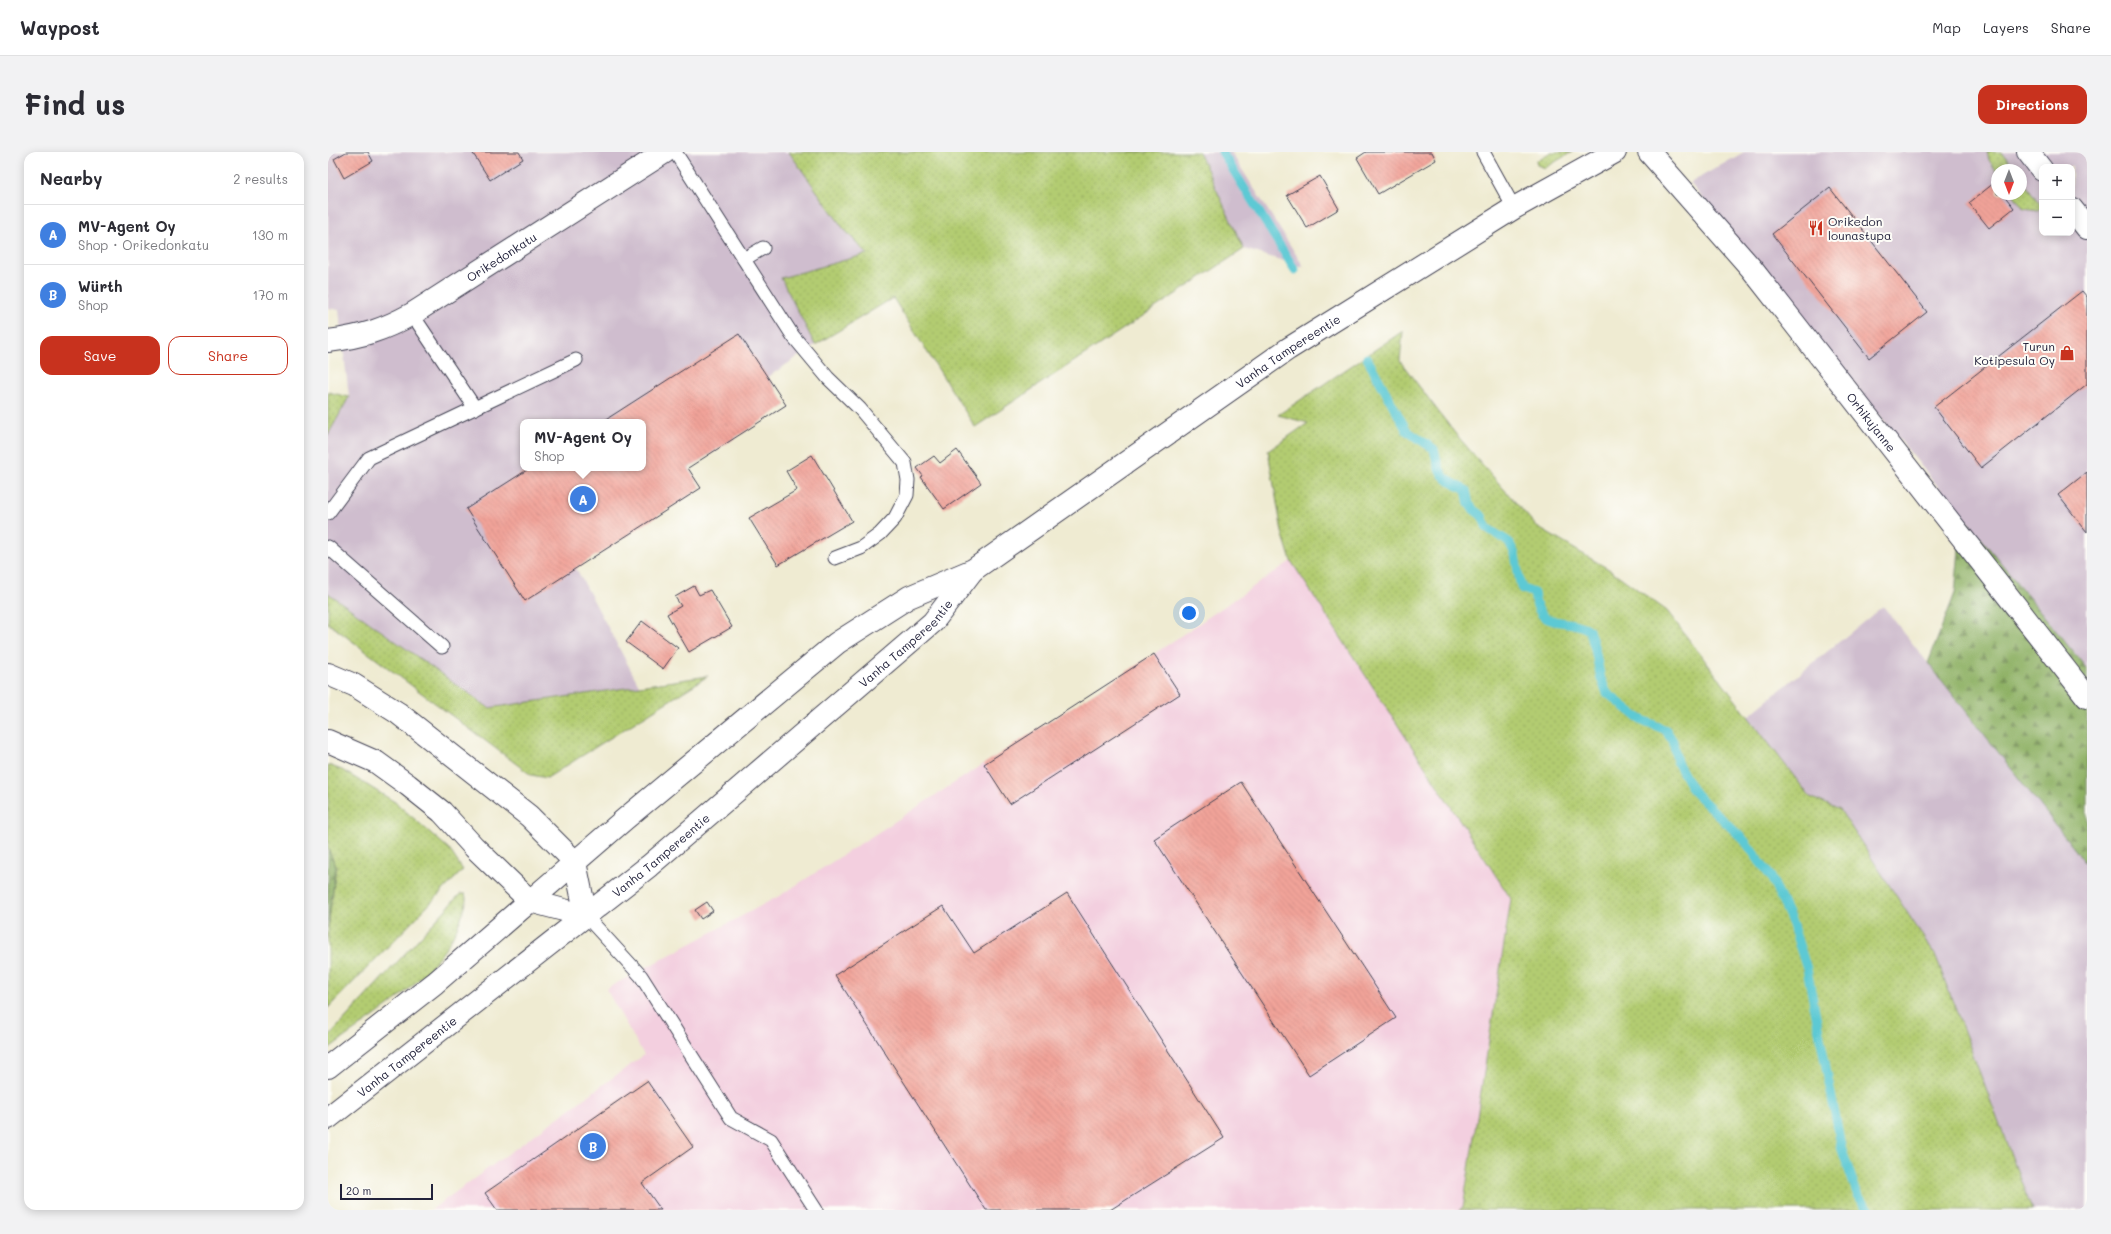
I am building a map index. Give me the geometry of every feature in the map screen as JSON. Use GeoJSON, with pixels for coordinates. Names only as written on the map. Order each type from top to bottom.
{"type":"FeatureCollection","features":[{"type":"Feature","properties":{"kind":"main road","name":"Orikedonkatu"},"geometry":{"type":"LineString","coordinates":[[328,341],[363,336],[385,329],[412,314],[665,152]]}},
{"type":"Feature","properties":{"kind":"main road","name":"Vanha Tampereentie"},"geometry":{"type":"LineString","coordinates":[[328,1067],[435,983],[575,862],[837,643],[910,597],[973,570],[1288,348],[1514,208],[1615,152]]}},
{"type":"Feature","properties":{"kind":"main road","name":"Orhikujanne"},"geometry":{"type":"LineString","coordinates":[[1649,152],[1751,268],[2087,697]]}},
{"type":"Feature","properties":{"kind":"main road"},"geometry":{"type":"LineString","coordinates":[[2028,152],[2039,166]]}},
{"type":"Feature","properties":{"kind":"main road"},"geometry":{"type":"LineString","coordinates":[[2075,213],[2087,228]]}},
{"type":"Feature","properties":{"kind":"main road","name":"Vanha Tampereentie"},"geometry":{"type":"LineString","coordinates":[[328,1118],[511,976],[649,866],[933,622],[973,570]]}},
{"type":"Feature","properties":{"kind":"main road"},"geometry":{"type":"LineString","coordinates":[[328,674],[354,685],[398,713],[529,816],[575,862],[586,916],[530,901],[474,847],[442,812],[408,785],[376,762],[328,741]]}},
{"type":"Feature","properties":{"kind":"lane"},"geometry":{"type":"LineString","coordinates":[[675,152],[793,336],[828,378],[860,408],[905,463],[908,480],[907,495],[895,518],[880,534],[861,548],[835,558]]}},
{"type":"Feature","properties":{"kind":"lane"},"geometry":{"type":"LineString","coordinates":[[1482,152],[1514,208]]}},
{"type":"Feature","properties":{"kind":"lane"},"geometry":{"type":"LineString","coordinates":[[744,259],[763,248]]}},
{"type":"Feature","properties":{"kind":"lane"},"geometry":{"type":"LineString","coordinates":[[412,314],[475,408]]}},
{"type":"Feature","properties":{"kind":"lane"},"geometry":{"type":"LineString","coordinates":[[328,513],[369,458],[576,360]]}},
{"type":"Feature","properties":{"kind":"lane"},"geometry":{"type":"LineString","coordinates":[[328,547],[442,646]]}},
{"type":"Feature","properties":{"kind":"lane"},"geometry":{"type":"LineString","coordinates":[[586,916],[641,976],[730,1118],[771,1140],[816,1210]]}},
{"type":"Feature","properties":{"kind":"shaded area"},"geometry":{"type":"Polygon","coordinates":[[[328,152],[1231,152],[1304,267],[1244,249],[975,427],[893,298],[815,345],[768,377],[786,405],[689,468],[701,488],[576,568],[640,687],[489,708],[328,593],[328,435],[349,397],[339,310],[328,308],[328,152]]]}},
{"type":"Feature","properties":{"kind":"shaded area"},"geometry":{"type":"Polygon","coordinates":[[[1744,152],[2087,152],[2087,669],[1690,183],[1744,152]]]}},
{"type":"Feature","properties":{"kind":"shaded area"},"geometry":{"type":"Polygon","coordinates":[[[1291,561],[1511,899],[1463,1207],[1459,1210],[431,1210],[644,1055],[606,989],[781,895],[1154,654],[1291,561]]]}},
{"type":"Feature","properties":{"kind":"shaded area"},"geometry":{"type":"Polygon","coordinates":[[[1883,606],[2087,865],[2087,1210],[2032,1210],[1935,955],[1840,810],[1810,797],[1747,717],[1883,606]]]}},
{"type":"Feature","properties":{"kind":"green space"},"geometry":{"type":"Polygon","coordinates":[[[789,152],[1199,152],[1244,249],[975,427],[893,298],[815,345],[781,278],[867,254],[843,228],[789,152]]]}},
{"type":"Feature","properties":{"kind":"green space"},"geometry":{"type":"Polygon","coordinates":[[[1551,152],[1572,152],[1545,168],[1537,165],[1536,161],[1551,152]]]}},
{"type":"Feature","properties":{"kind":"green space"},"geometry":{"type":"Polygon","coordinates":[[[1987,152],[2002,152],[2011,164],[1992,164],[1987,152]]]}},
{"type":"Feature","properties":{"kind":"green space"},"geometry":{"type":"Polygon","coordinates":[[[2027,186],[2039,203],[2039,210],[2024,209],[2017,200],[2027,200],[2027,186]]]}},
{"type":"Feature","properties":{"kind":"green space"},"geometry":{"type":"Polygon","coordinates":[[[1403,331],[1400,361],[1454,432],[1537,527],[1612,571],[1667,611],[1810,797],[1840,810],[1935,955],[2032,1210],[1459,1210],[1463,1207],[1511,899],[1291,561],[1282,532],[1268,451],[1308,423],[1278,415],[1403,331]]]}},
{"type":"Feature","properties":{"kind":"green space"},"geometry":{"type":"Polygon","coordinates":[[[328,392],[349,397],[328,435],[328,392]]]}},
{"type":"Feature","properties":{"kind":"green space"},"geometry":{"type":"Polygon","coordinates":[[[1962,515],[2087,669],[2087,865],[1928,663],[1955,593],[1962,515]]]}},
{"type":"Feature","properties":{"kind":"green space"},"geometry":{"type":"Polygon","coordinates":[[[328,593],[489,708],[708,676],[547,778],[531,775],[328,623],[328,593]]]}},
{"type":"Feature","properties":{"kind":"green space"},"geometry":{"type":"Polygon","coordinates":[[[328,765],[342,770],[395,802],[449,849],[463,870],[328,1008],[328,928],[336,866],[328,849],[328,765]]]}},
{"type":"Feature","properties":{"kind":"green space"},"geometry":{"type":"Polygon","coordinates":[[[328,849],[336,866],[328,928],[328,849]]]}},
{"type":"Feature","properties":{"kind":"green space"},"geometry":{"type":"Polygon","coordinates":[[[460,894],[465,894],[466,897],[466,903],[461,918],[451,939],[438,958],[422,976],[386,1008],[328,1049],[328,1037],[460,894]]]}},
{"type":"Feature","properties":{"kind":"building"},"geometry":{"type":"Polygon","coordinates":[[[346,152],[368,152],[373,161],[344,178],[334,159],[346,152]]]}},
{"type":"Feature","properties":{"kind":"building"},"geometry":{"type":"Polygon","coordinates":[[[472,152],[519,152],[523,159],[490,180],[472,152]]]}},
{"type":"Feature","properties":{"kind":"building"},"geometry":{"type":"Polygon","coordinates":[[[1366,152],[1432,152],[1436,160],[1378,194],[1357,158],[1366,152]]]}},
{"type":"Feature","properties":{"kind":"building"},"geometry":{"type":"Polygon","coordinates":[[[1320,176],[1339,209],[1307,228],[1287,195],[1320,176]]]}},
{"type":"Feature","properties":{"kind":"building"},"geometry":{"type":"Polygon","coordinates":[[[1991,185],[1991,200],[2008,200],[2014,208],[1989,228],[1969,203],[1991,185]]]}},
{"type":"Feature","properties":{"kind":"building"},"geometry":{"type":"Polygon","coordinates":[[[1830,188],[1927,312],[1869,358],[1772,234],[1830,188]]]}},
{"type":"Feature","properties":{"kind":"building"},"geometry":{"type":"Polygon","coordinates":[[[2082,291],[2087,297],[2087,384],[1981,468],[1934,407],[2082,291]]]}},
{"type":"Feature","properties":{"kind":"building"},"geometry":{"type":"Polygon","coordinates":[[[739,334],[786,405],[688,468],[701,488],[525,601],[466,509],[525,471],[646,471],[646,419],[607,419],[739,334]]]}},
{"type":"Feature","properties":{"kind":"building"},"geometry":{"type":"Polygon","coordinates":[[[957,450],[981,483],[944,509],[921,477],[923,476],[917,468],[934,456],[940,463],[957,450]]]}},
{"type":"Feature","properties":{"kind":"building"},"geometry":{"type":"Polygon","coordinates":[[[812,455],[852,521],[778,565],[749,518],[797,490],[786,471],[812,455]]]}},
{"type":"Feature","properties":{"kind":"building"},"geometry":{"type":"Polygon","coordinates":[[[2087,472],[2087,532],[2058,495],[2087,472]]]}},
{"type":"Feature","properties":{"kind":"building"},"geometry":{"type":"Polygon","coordinates":[[[694,586],[699,595],[710,590],[732,627],[689,652],[667,614],[681,606],[675,597],[694,586]]]}},
{"type":"Feature","properties":{"kind":"building"},"geometry":{"type":"Polygon","coordinates":[[[642,621],[678,648],[663,669],[626,642],[642,621]]]}},
{"type":"Feature","properties":{"kind":"building"},"geometry":{"type":"Polygon","coordinates":[[[1154,654],[1180,694],[1010,804],[984,764],[1154,654]]]}},
{"type":"Feature","properties":{"kind":"building"},"geometry":{"type":"Polygon","coordinates":[[[1241,782],[1396,1018],[1309,1075],[1154,839],[1241,782]]]}},
{"type":"Feature","properties":{"kind":"building"},"geometry":{"type":"Polygon","coordinates":[[[1067,893],[1224,1138],[1110,1210],[986,1210],[835,975],[943,906],[974,953],[1067,893]]]}},
{"type":"Feature","properties":{"kind":"building"},"geometry":{"type":"Polygon","coordinates":[[[707,902],[713,911],[701,919],[695,910],[707,902]]]}},
{"type":"Feature","properties":{"kind":"building"},"geometry":{"type":"Polygon","coordinates":[[[647,1081],[693,1147],[642,1183],[661,1210],[497,1210],[485,1193],[647,1081]]]}},
{"type":"Feature","properties":{"kind":"waterway"},"geometry":{"type":"LineString","coordinates":[[1222,152],[1295,270]]}},
{"type":"Feature","properties":{"kind":"waterway"},"geometry":{"type":"LineString","coordinates":[[1367,358],[1407,431],[1434,449],[1440,471],[1446,479],[1466,490],[1469,504],[1482,516],[1487,528],[1509,542],[1515,554],[1520,583],[1523,589],[1534,593],[1537,606],[1542,614],[1547,619],[1571,623],[1589,630],[1595,649],[1601,679],[1607,693],[1640,719],[1666,730],[1673,741],[1677,762],[1694,792],[1744,840],[1771,877],[1791,920],[1807,969],[1842,1150],[1858,1196],[1870,1210]]}},
{"type":"Feature","properties":{"kind":"place","name":"Orikedon lounastupa"},"geometry":{"type":"Point","coordinates":[1816,228]}},
{"type":"Feature","properties":{"kind":"place","name":"Turun Kotipesula Oy"},"geometry":{"type":"Point","coordinates":[2067,353]}},
{"type":"Feature","properties":{"kind":"place","name":"MV-Agent Oy"},"geometry":{"type":"Point","coordinates":[583,499]}},
{"type":"Feature","properties":{"kind":"place","name":"Würth"},"geometry":{"type":"Point","coordinates":[593,1146]}}]}
